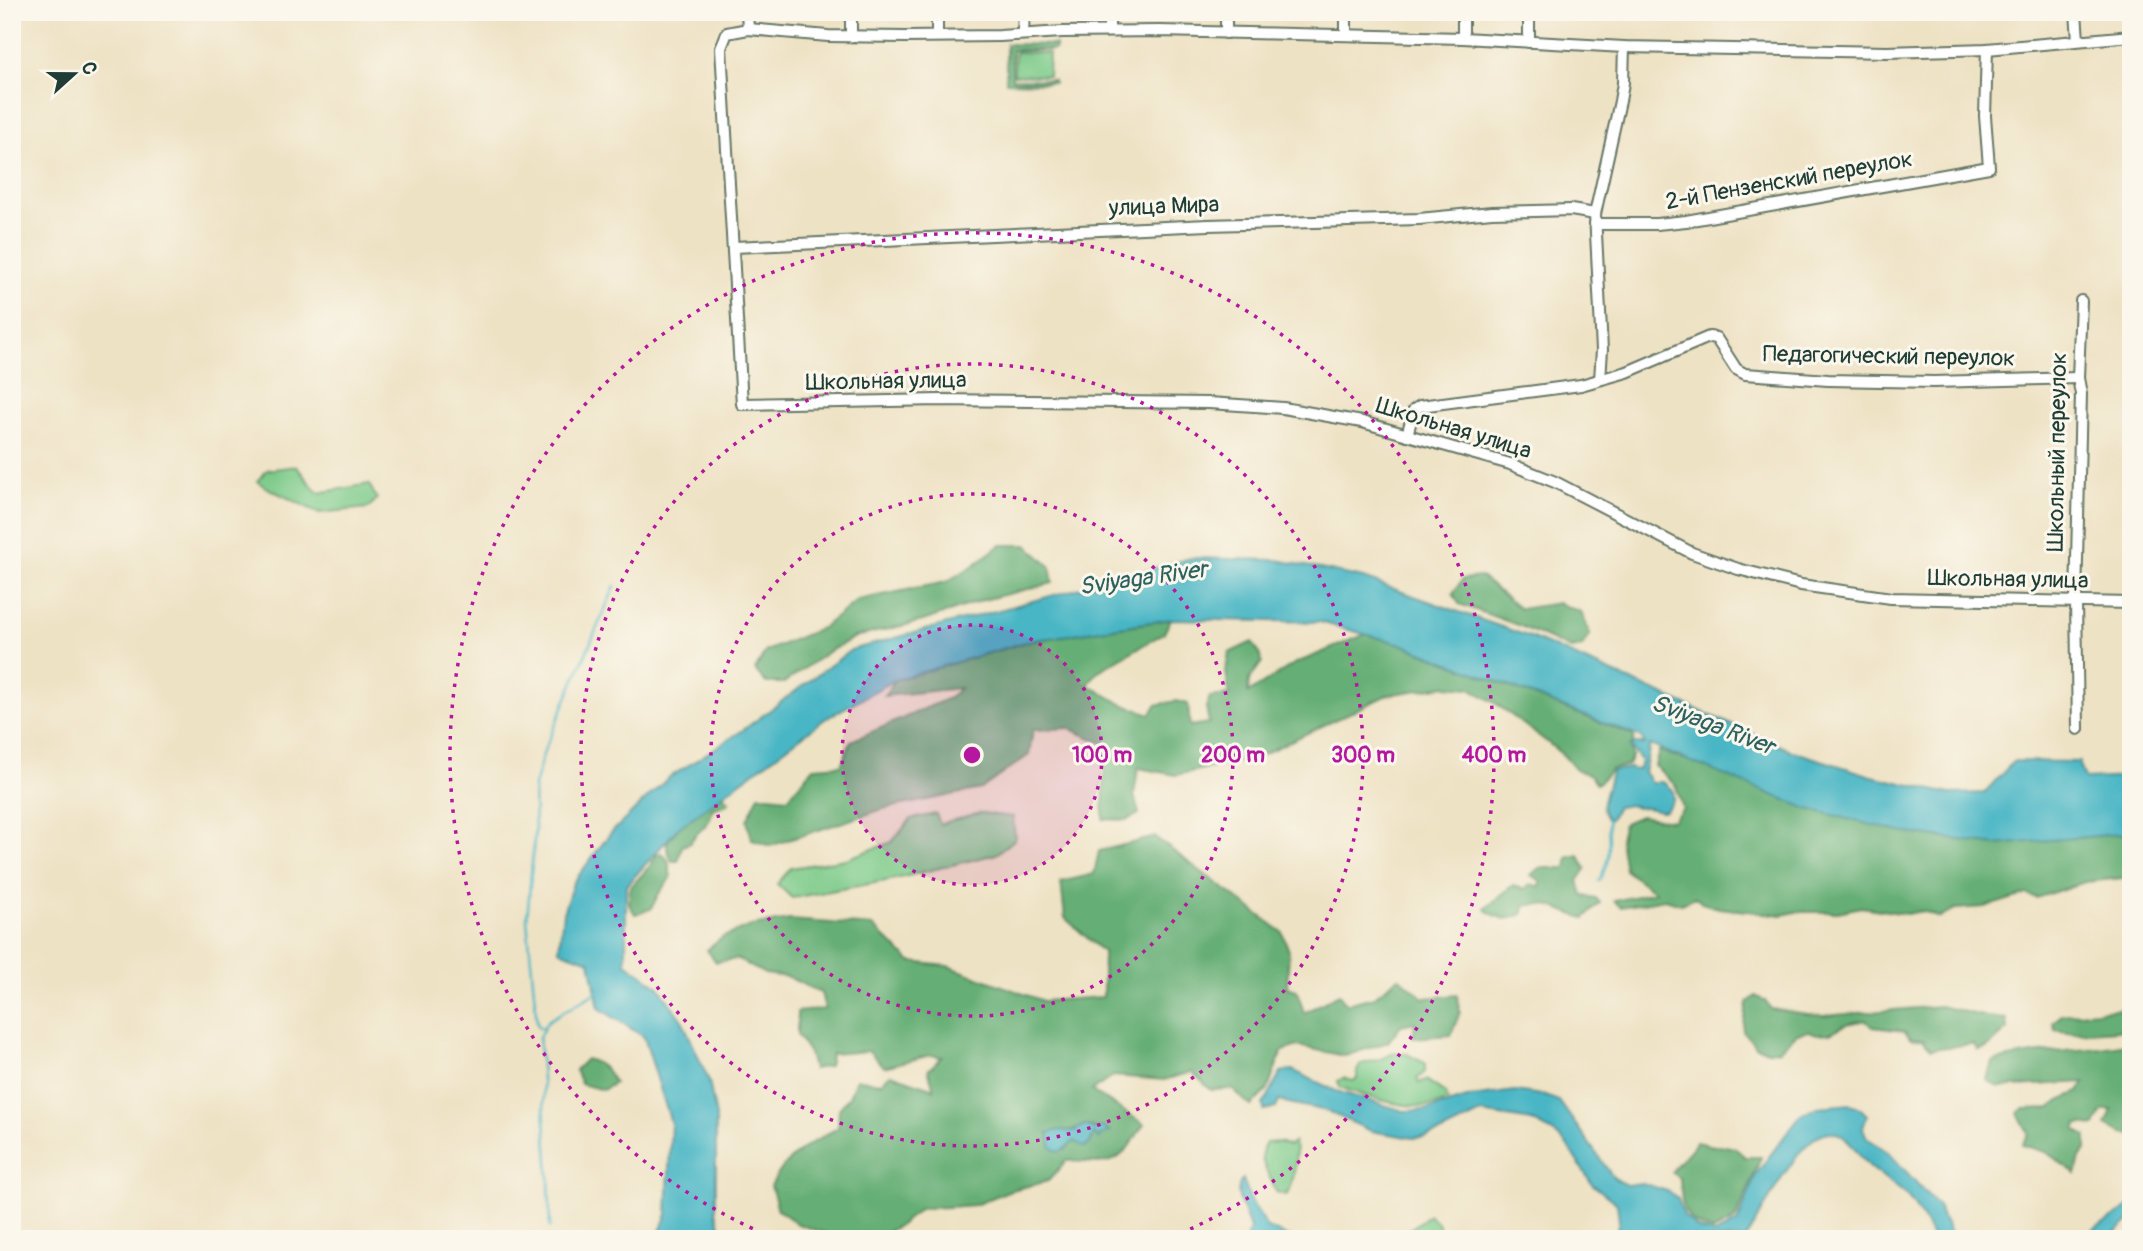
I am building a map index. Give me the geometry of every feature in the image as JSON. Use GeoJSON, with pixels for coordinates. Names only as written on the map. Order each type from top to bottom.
{"type":"FeatureCollection","features":[{"type":"Feature","properties":{"kind":"street"},"geometry":{"type":"LineString","coordinates":[[747,12],[748,29]]}},
{"type":"Feature","properties":{"kind":"street"},"geometry":{"type":"LineString","coordinates":[[851,12],[851,36]]}},
{"type":"Feature","properties":{"kind":"street"},"geometry":{"type":"LineString","coordinates":[[937,12],[937,36]]}},
{"type":"Feature","properties":{"kind":"street"},"geometry":{"type":"LineString","coordinates":[[1023,33],[1024,12]]}},
{"type":"Feature","properties":{"kind":"street"},"geometry":{"type":"LineString","coordinates":[[1109,12],[1109,31]]}},
{"type":"Feature","properties":{"kind":"street"},"geometry":{"type":"LineString","coordinates":[[1226,12],[1226,33]]}},
{"type":"Feature","properties":{"kind":"street"},"geometry":{"type":"LineString","coordinates":[[1346,12],[1346,34]]}},
{"type":"Feature","properties":{"kind":"street"},"geometry":{"type":"LineString","coordinates":[[1463,38],[1464,12]]}},
{"type":"Feature","properties":{"kind":"street"},"geometry":{"type":"LineString","coordinates":[[1529,12],[1529,42]]}},
{"type":"Feature","properties":{"kind":"street"},"geometry":{"type":"LineString","coordinates":[[2076,12],[2078,40]]}},
{"type":"Feature","properties":{"kind":"street"},"geometry":{"type":"LineString","coordinates":[[734,247],[721,48],[727,33],[748,29],[828,36],[1000,36],[1109,31],[1346,34],[1624,47],[1839,52],[1987,49],[2131,36]]}},
{"type":"Feature","properties":{"kind":"street"},"geometry":{"type":"LineString","coordinates":[[1407,435],[1414,410],[1420,406],[1581,385],[1600,379],[1602,350],[1595,219],[1623,83],[1624,47]]}},
{"type":"Feature","properties":{"kind":"street","name":"2-й Пензенский переулок"},"geometry":{"type":"LineString","coordinates":[[1595,219],[1657,224],[1686,221],[1989,167],[1985,116],[1987,49]]}},
{"type":"Feature","properties":{"kind":"street","name":"улица Мира"},"geometry":{"type":"LineString","coordinates":[[734,247],[1208,225],[1419,219],[1492,212],[1571,210],[1595,219]]}},
{"type":"Feature","properties":{"kind":"street","name":"Школьная улица"},"geometry":{"type":"LineString","coordinates":[[734,247],[742,404],[939,400],[1236,404],[1283,408],[1350,420],[1521,468],[1555,482],[1692,553],[1750,573],[1801,585],[1891,598],[2131,603]]}},
{"type":"Feature","properties":{"kind":"street","name":"Школьный переулок"},"geometry":{"type":"LineString","coordinates":[[2078,729],[2076,601],[2081,301]]}},
{"type":"Feature","properties":{"kind":"street","name":"Педагогический переулок"},"geometry":{"type":"LineString","coordinates":[[1600,379],[1627,372],[1709,337],[1717,338],[1736,369],[1745,374],[1828,380],[1934,382],[2078,378]]}},
{"type":"Feature","properties":{"kind":"green space"},"geometry":{"type":"Polygon","coordinates":[[[1006,44],[1055,45],[1055,50],[1012,50],[1012,79],[1054,80],[1054,83],[1006,82],[1006,44]]]}},
{"type":"Feature","properties":{"kind":"green space"},"geometry":{"type":"Polygon","coordinates":[[[1015,52],[1049,53],[1048,76],[1014,75],[1015,52]]]}},
{"type":"Feature","properties":{"kind":"green space"},"geometry":{"type":"Polygon","coordinates":[[[296,466],[318,493],[369,484],[377,499],[368,508],[319,513],[257,481],[267,470],[296,466]]]}},
{"type":"Feature","properties":{"kind":"green space"},"geometry":{"type":"Polygon","coordinates":[[[1000,545],[1027,545],[1050,566],[1053,583],[983,600],[923,621],[855,637],[826,653],[784,683],[766,683],[755,670],[766,651],[822,628],[858,600],[946,582],[1000,545]]]}},
{"type":"Feature","properties":{"kind":"green space"},"geometry":{"type":"Polygon","coordinates":[[[1481,577],[1520,609],[1558,603],[1581,612],[1590,635],[1582,647],[1571,649],[1523,627],[1459,604],[1453,593],[1463,579],[1481,577]]]}},
{"type":"Feature","properties":{"kind":"green space"},"geometry":{"type":"Polygon","coordinates":[[[1171,619],[1164,633],[1097,672],[1088,685],[1124,705],[1151,714],[1156,705],[1176,701],[1188,704],[1190,726],[1209,723],[1206,707],[1210,697],[1229,695],[1226,670],[1229,653],[1252,642],[1258,651],[1262,662],[1249,680],[1248,693],[1294,664],[1366,634],[1401,644],[1632,735],[1632,757],[1628,765],[1612,769],[1597,784],[1591,775],[1576,770],[1547,742],[1495,703],[1470,688],[1446,686],[1387,695],[1255,758],[1176,775],[1138,768],[1134,795],[1139,814],[1127,820],[1103,819],[1105,744],[1068,728],[1033,730],[1029,755],[981,789],[883,809],[770,846],[752,840],[747,820],[759,795],[788,798],[814,767],[841,765],[851,741],[949,698],[960,688],[884,696],[895,680],[1030,641],[1171,619]]]}},
{"type":"Feature","properties":{"kind":"green space"},"geometry":{"type":"Polygon","coordinates":[[[1659,751],[1854,815],[2131,829],[2131,877],[2085,882],[2036,898],[2027,894],[1985,907],[1955,909],[1940,918],[1923,911],[1906,914],[1861,907],[1838,912],[1795,912],[1783,915],[1719,908],[1702,903],[1695,897],[1681,904],[1665,899],[1621,907],[1614,901],[1655,892],[1625,870],[1620,839],[1624,823],[1640,816],[1672,821],[1683,809],[1676,786],[1655,766],[1659,751]]]}},
{"type":"Feature","properties":{"kind":"green space"},"geometry":{"type":"Polygon","coordinates":[[[722,794],[729,801],[728,804],[712,809],[706,824],[690,843],[682,846],[678,861],[672,861],[667,842],[688,816],[722,794]]]}},
{"type":"Feature","properties":{"kind":"green space"},"geometry":{"type":"Polygon","coordinates":[[[980,813],[1013,817],[1015,839],[996,854],[891,880],[792,898],[777,884],[791,868],[846,859],[892,842],[911,819],[936,814],[940,824],[980,813]]]}},
{"type":"Feature","properties":{"kind":"green space"},"geometry":{"type":"Polygon","coordinates":[[[1155,837],[1282,932],[1289,951],[1287,987],[1297,990],[1304,1013],[1339,994],[1346,1004],[1374,997],[1399,977],[1424,998],[1457,995],[1460,1012],[1451,1035],[1413,1038],[1415,1022],[1401,1025],[1388,1042],[1345,1056],[1298,1046],[1282,1051],[1268,1089],[1251,1106],[1232,1089],[1211,1090],[1192,1072],[1164,1080],[1113,1076],[1092,1091],[1144,1124],[1128,1148],[1114,1160],[1096,1163],[1067,1160],[1048,1181],[1008,1191],[975,1205],[920,1209],[900,1225],[874,1239],[842,1239],[798,1224],[778,1210],[771,1186],[791,1158],[838,1128],[839,1109],[849,1097],[856,1079],[880,1083],[891,1074],[934,1089],[928,1070],[942,1057],[931,1055],[884,1067],[869,1051],[831,1054],[829,1066],[813,1069],[809,1053],[797,1035],[797,1012],[825,1009],[821,993],[788,977],[765,974],[737,959],[716,962],[707,950],[723,937],[751,926],[790,920],[873,926],[911,962],[948,966],[1043,1001],[1103,997],[1103,952],[1065,918],[1061,882],[1094,874],[1099,851],[1155,837]],[[1084,1125],[1048,1133],[1065,1150],[1075,1140],[1084,1147],[1089,1145],[1094,1134],[1098,1136],[1110,1131],[1084,1125]]]}},
{"type":"Feature","properties":{"kind":"green space"},"geometry":{"type":"Polygon","coordinates":[[[661,853],[668,860],[671,877],[651,909],[635,914],[629,904],[630,888],[657,854],[661,853]]]}},
{"type":"Feature","properties":{"kind":"green space"},"geometry":{"type":"Polygon","coordinates":[[[1579,855],[1586,869],[1578,881],[1583,896],[1596,898],[1600,903],[1585,918],[1542,904],[1525,906],[1522,914],[1508,919],[1485,909],[1513,885],[1524,889],[1531,884],[1540,887],[1541,881],[1531,875],[1539,868],[1566,868],[1568,857],[1579,855]]]}},
{"type":"Feature","properties":{"kind":"green space"},"geometry":{"type":"Polygon","coordinates":[[[1756,996],[1765,1001],[1771,1009],[1823,1016],[1940,1006],[2006,1019],[2007,1030],[1988,1047],[1978,1050],[1973,1044],[1931,1049],[1923,1040],[1912,1039],[1904,1031],[1873,1027],[1866,1020],[1847,1024],[1830,1033],[1797,1033],[1779,1050],[1767,1051],[1756,1046],[1743,1032],[1747,1003],[1756,996]]]}},
{"type":"Feature","properties":{"kind":"green space"},"geometry":{"type":"Polygon","coordinates":[[[2131,1007],[2131,1029],[2074,1033],[2055,1030],[2053,1022],[2062,1015],[2131,1007]]]}},
{"type":"Feature","properties":{"kind":"green space"},"geometry":{"type":"Polygon","coordinates":[[[2131,1044],[2131,1134],[2122,1133],[2106,1125],[2112,1110],[2102,1110],[2095,1126],[2078,1124],[2076,1130],[2086,1136],[2086,1150],[2080,1157],[2076,1174],[2046,1152],[2022,1145],[2029,1134],[2018,1113],[2024,1109],[2050,1108],[2079,1092],[2085,1082],[1999,1087],[1987,1080],[1992,1062],[2025,1055],[2131,1044]]]}},
{"type":"Feature","properties":{"kind":"green space"},"geometry":{"type":"Polygon","coordinates":[[[1393,1053],[1405,1053],[1425,1063],[1425,1072],[1417,1079],[1419,1083],[1426,1080],[1445,1093],[1448,1100],[1437,1104],[1409,1106],[1340,1087],[1338,1081],[1343,1078],[1353,1081],[1357,1079],[1361,1064],[1393,1053]]]}},
{"type":"Feature","properties":{"kind":"green space"},"geometry":{"type":"Polygon","coordinates":[[[586,1059],[603,1067],[614,1083],[603,1090],[581,1084],[575,1070],[586,1059]]]}},
{"type":"Feature","properties":{"kind":"green space"},"geometry":{"type":"Polygon","coordinates":[[[1279,1142],[1289,1146],[1294,1142],[1295,1147],[1293,1177],[1286,1195],[1276,1192],[1262,1156],[1266,1143],[1279,1142]]]}},
{"type":"Feature","properties":{"kind":"green space"},"geometry":{"type":"Polygon","coordinates":[[[1696,1142],[1735,1148],[1745,1157],[1761,1157],[1736,1219],[1713,1231],[1695,1224],[1690,1219],[1683,1206],[1680,1179],[1672,1173],[1696,1142]]]}},
{"type":"Feature","properties":{"kind":"green space"},"geometry":{"type":"Polygon","coordinates":[[[1429,1215],[1439,1224],[1440,1239],[1409,1239],[1409,1230],[1429,1215]]]}},
{"type":"Feature","properties":{"kind":"water","name":"Sviyaga River"},"geometry":{"type":"Polygon","coordinates":[[[1191,558],[1278,560],[1363,578],[1530,637],[1792,751],[1872,776],[1950,794],[1984,793],[2014,761],[2079,762],[2085,779],[2131,777],[2131,833],[1997,845],[1900,832],[1805,808],[1650,745],[1644,772],[1651,782],[1663,782],[1673,791],[1674,799],[1663,811],[1630,805],[1617,807],[1608,820],[1603,812],[1603,805],[1611,773],[1630,768],[1639,769],[1641,760],[1630,747],[1634,744],[1645,744],[1640,737],[1401,644],[1320,622],[1171,619],[1030,641],[895,680],[825,719],[677,829],[626,886],[626,963],[658,986],[683,1022],[709,1081],[716,1116],[716,1211],[724,1239],[657,1239],[667,1214],[671,1123],[644,1037],[599,1008],[590,961],[559,950],[563,913],[573,883],[610,834],[667,779],[743,730],[851,650],[1191,558]]]}},
{"type":"Feature","properties":{"kind":"water"},"geometry":{"type":"Polygon","coordinates":[[[1292,1070],[1336,1091],[1404,1111],[1426,1110],[1471,1097],[1515,1091],[1559,1101],[1613,1177],[1626,1185],[1642,1183],[1670,1192],[1678,1199],[1684,1216],[1698,1229],[1715,1234],[1738,1222],[1756,1174],[1802,1113],[1818,1107],[1851,1104],[1867,1115],[1863,1128],[1867,1138],[1888,1152],[1938,1206],[1953,1239],[1933,1239],[1908,1197],[1866,1163],[1846,1139],[1831,1132],[1819,1135],[1806,1145],[1782,1177],[1745,1239],[1614,1239],[1619,1221],[1617,1204],[1592,1184],[1566,1144],[1553,1132],[1532,1121],[1481,1113],[1444,1131],[1413,1138],[1371,1131],[1327,1111],[1279,1101],[1276,1108],[1264,1110],[1263,1104],[1281,1072],[1292,1070]]]}},
{"type":"Feature","properties":{"kind":"water"},"geometry":{"type":"Polygon","coordinates":[[[1084,1125],[1095,1129],[1104,1127],[1107,1131],[1112,1131],[1101,1135],[1099,1139],[1094,1134],[1089,1145],[1083,1147],[1075,1141],[1059,1152],[1052,1148],[1048,1133],[1059,1130],[1074,1131],[1084,1125]]]}},
{"type":"Feature","properties":{"kind":"water"},"geometry":{"type":"Polygon","coordinates":[[[1243,1179],[1250,1199],[1267,1228],[1293,1239],[1246,1239],[1250,1229],[1238,1190],[1243,1179]]]}},
{"type":"Feature","properties":{"kind":"water"},"geometry":{"type":"Polygon","coordinates":[[[2131,1205],[2131,1221],[2106,1239],[2076,1239],[2121,1213],[2131,1205]]]}},
{"type":"Feature","properties":{"kind":"waterway"},"geometry":{"type":"LineString","coordinates":[[597,992],[539,1028],[527,919],[535,829],[534,786],[544,751],[615,586]]}},
{"type":"Feature","properties":{"kind":"waterway"},"geometry":{"type":"LineString","coordinates":[[1599,881],[1608,858],[1608,820]]}},
{"type":"Feature","properties":{"kind":"waterway"},"geometry":{"type":"LineString","coordinates":[[544,1028],[539,1037],[550,1227]]}}]}
